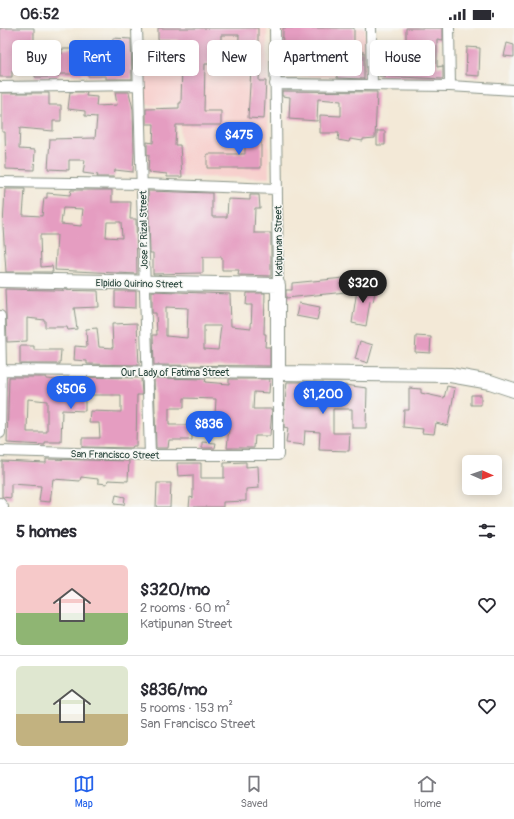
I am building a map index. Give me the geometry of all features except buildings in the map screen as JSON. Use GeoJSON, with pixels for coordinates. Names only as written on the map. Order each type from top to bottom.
{"type":"FeatureCollection","features":[{"type":"Feature","properties":{"kind":"street","name":"Jose P. Rizal Street"},"geometry":{"type":"LineString","coordinates":[[137,28],[150,455]]}},
{"type":"Feature","properties":{"kind":"street","name":"Katipunan Street"},"geometry":{"type":"LineString","coordinates":[[275,28],[278,455]]}},
{"type":"Feature","properties":{"kind":"street"},"geometry":{"type":"LineString","coordinates":[[371,28],[372,85]]}},
{"type":"Feature","properties":{"kind":"street"},"geometry":{"type":"LineString","coordinates":[[449,28],[450,86]]}},
{"type":"Feature","properties":{"kind":"street"},"geometry":{"type":"LineString","coordinates":[[275,84],[450,86],[514,90]]}},
{"type":"Feature","properties":{"kind":"street"},"geometry":{"type":"LineString","coordinates":[[0,86],[139,86]]}},
{"type":"Feature","properties":{"kind":"street"},"geometry":{"type":"LineString","coordinates":[[0,182],[277,188]]}},
{"type":"Feature","properties":{"kind":"street","name":"Elpidio Quirino Street"},"geometry":{"type":"LineString","coordinates":[[0,280],[278,285]]}},
{"type":"Feature","properties":{"kind":"street"},"geometry":{"type":"LineString","coordinates":[[0,316],[0,433]]}},
{"type":"Feature","properties":{"kind":"street","name":"Our Lady of Fatima Street"},"geometry":{"type":"LineString","coordinates":[[1,370],[278,372]]}},
{"type":"Feature","properties":{"kind":"street"},"geometry":{"type":"LineString","coordinates":[[278,372],[450,375],[490,382],[514,390]]}},
{"type":"Feature","properties":{"kind":"street","name":"San Francisco Street"},"geometry":{"type":"LineString","coordinates":[[0,451],[150,455],[278,455]]}},
{"type":"Feature","properties":{"kind":"street"},"geometry":{"type":"LineString","coordinates":[[0,503],[3,507]]}},
{"type":"Feature","properties":{"kind":"shaded area"},"geometry":{"type":"Polygon","coordinates":[[[176,28],[267,28],[269,178],[183,177],[179,105],[144,105],[144,76],[199,76],[199,40],[177,40],[176,28]]]}},
{"type":"Feature","properties":{"kind":"shaded area"},"geometry":{"type":"Polygon","coordinates":[[[278,28],[365,28],[365,78],[307,76],[362,76],[362,40],[278,40],[278,28]]]}}]}
